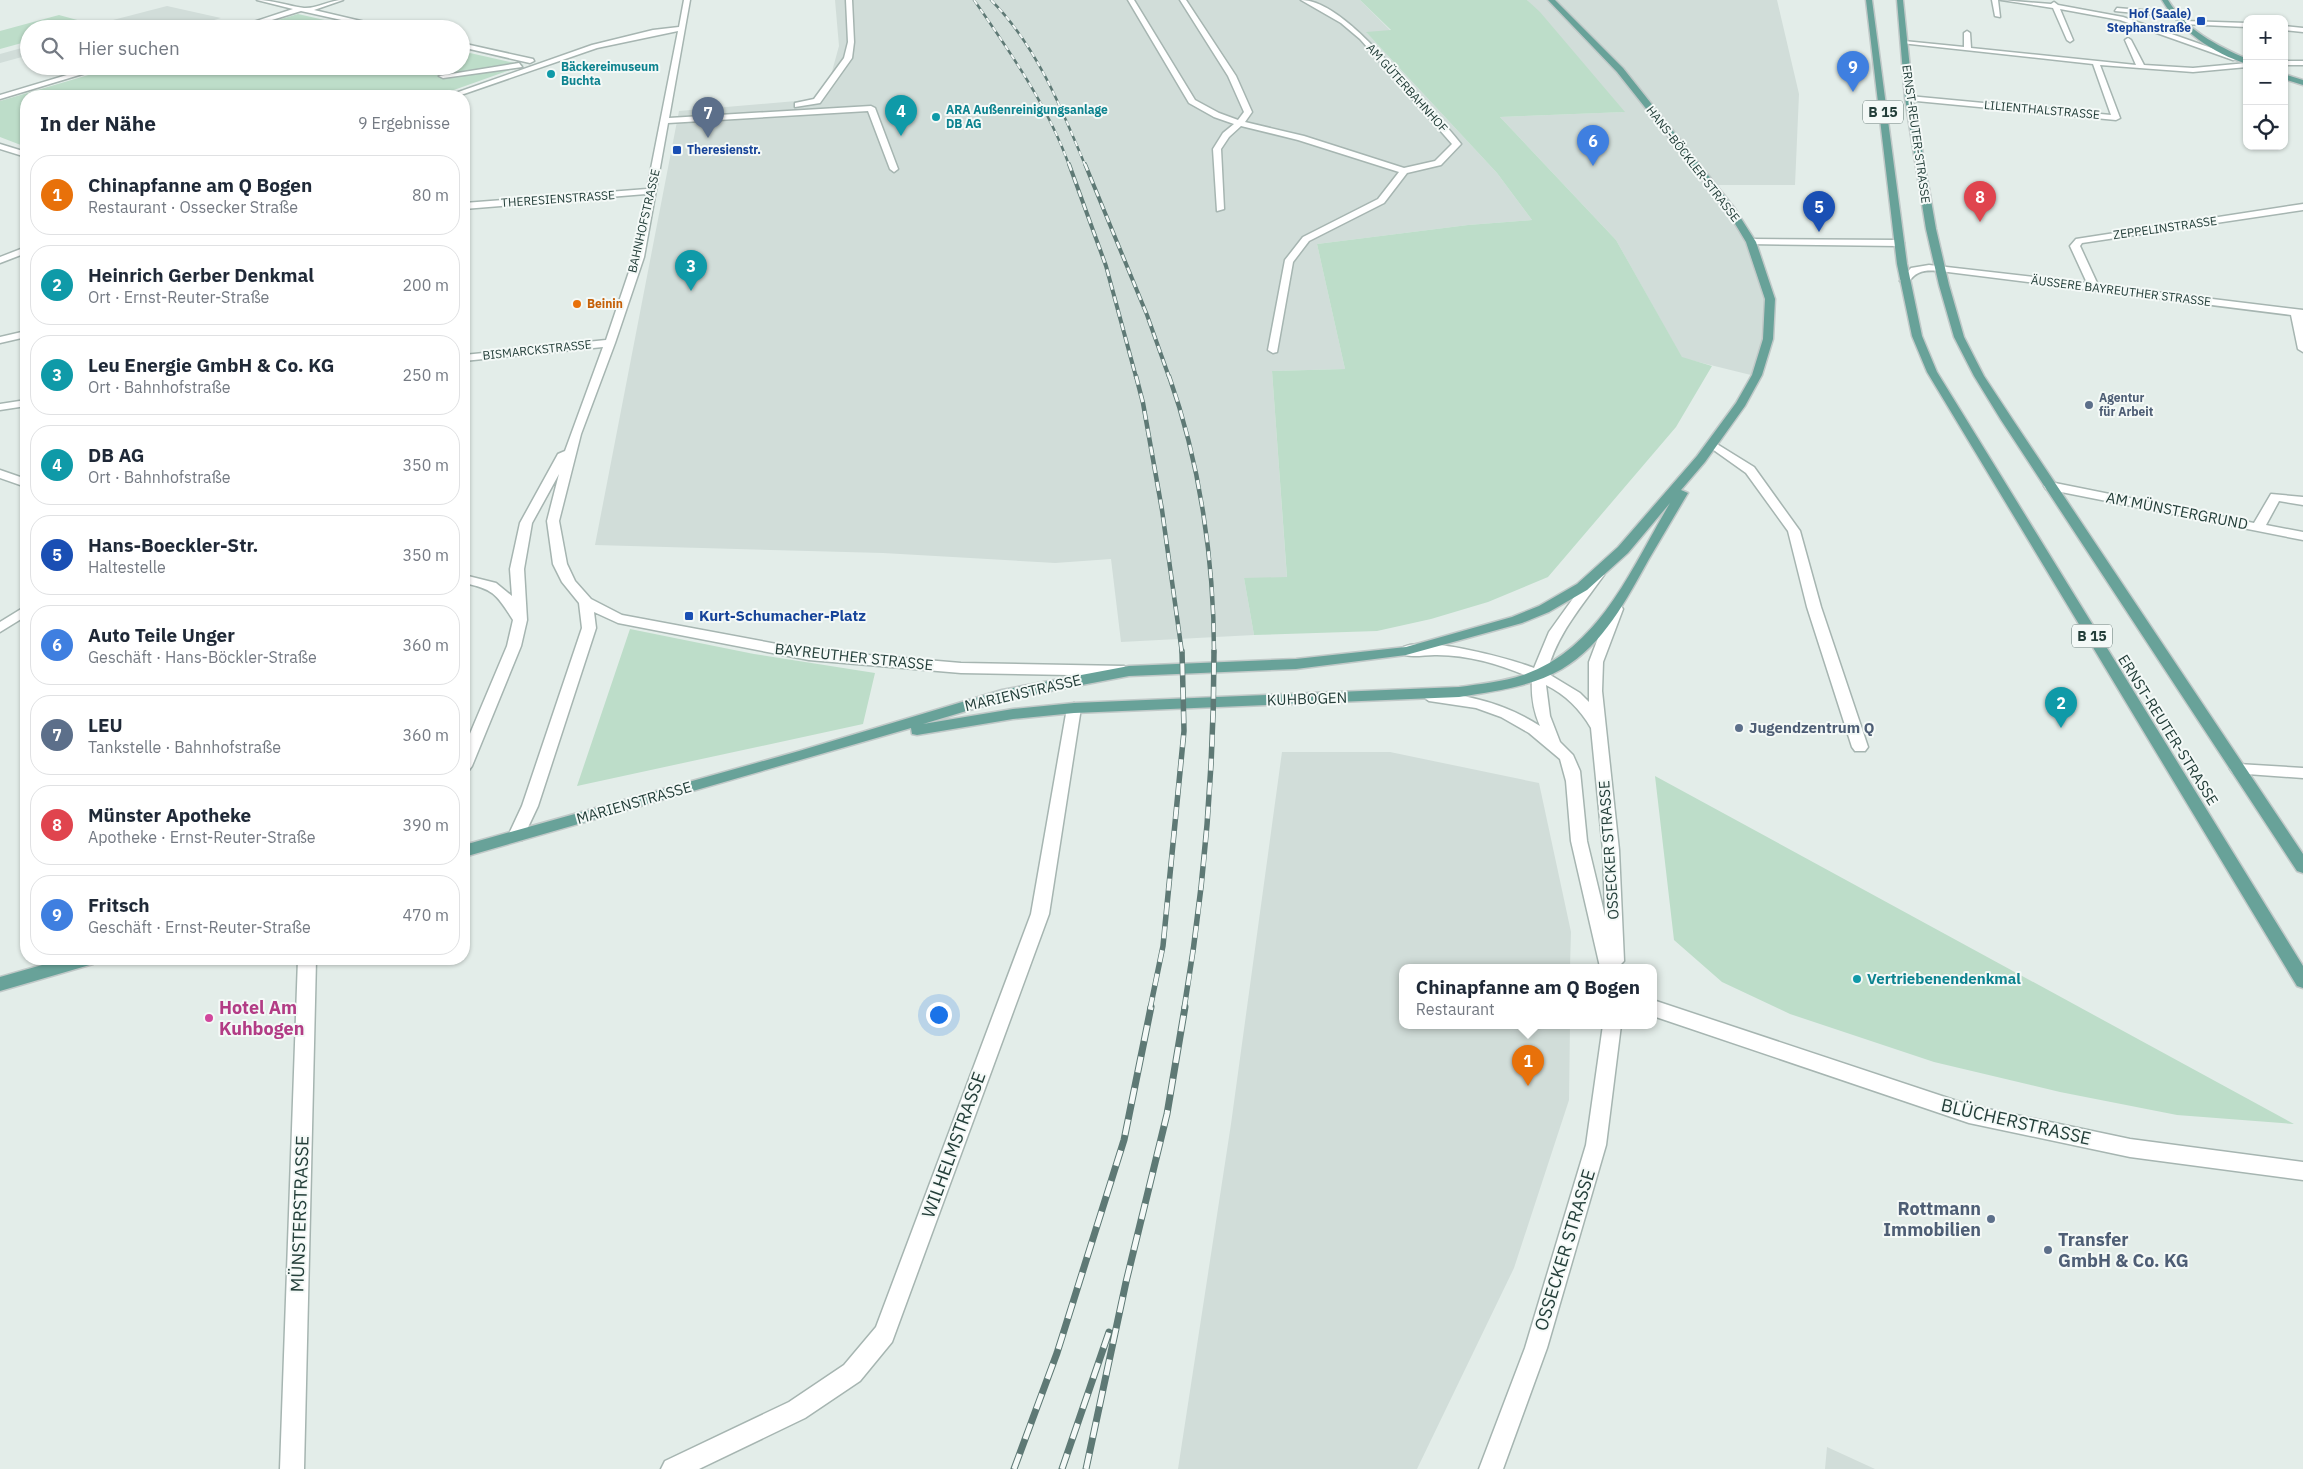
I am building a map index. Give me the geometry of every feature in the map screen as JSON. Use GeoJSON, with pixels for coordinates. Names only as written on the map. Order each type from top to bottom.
{"type":"FeatureCollection","features":[{"type":"Feature","properties":{"kind":"main road","name":"HANS-BÖCKLER-STRASSE"},"geometry":{"type":"LineString","coordinates":[[1406,651],[1494,627],[1544,609],[1582,588],[1623,550],[1701,459],[1741,404],[1757,375],[1768,339],[1770,299],[1751,242],[1732,211],[1620,70],[1551,0]]}},
{"type":"Feature","properties":{"kind":"main road","name":"ERNST-REUTER-STRASSE"},"geometry":{"type":"LineString","coordinates":[[1869,0],[1905,280],[1917,336],[1932,372],[2303,981]]}},
{"type":"Feature","properties":{"kind":"main road","name":"ERNST-REUTER-STRASSE"},"geometry":{"type":"LineString","coordinates":[[1900,0],[1909,98],[1931,229],[1959,337],[1979,376],[2050,486],[2303,867]]}},
{"type":"Feature","properties":{"kind":"main road"},"geometry":{"type":"LineString","coordinates":[[2165,0],[2184,23],[2207,41],[2243,61]]}},
{"type":"Feature","properties":{"kind":"main road"},"geometry":{"type":"LineString","coordinates":[[2288,77],[2303,83]]}},
{"type":"Feature","properties":{"kind":"main road","name":"HANS-BÖCKLER-STRASSE"},"geometry":{"type":"LineString","coordinates":[[1537,675],[1581,650],[1616,609],[1701,459]]}},
{"type":"Feature","properties":{"kind":"main road"},"geometry":{"type":"LineString","coordinates":[[1128,671],[1296,664],[1406,651]]}},
{"type":"Feature","properties":{"kind":"main road","name":"MARIENSTRASSE"},"geometry":{"type":"LineString","coordinates":[[470,849],[803,755],[1002,695],[1128,671]]}},
{"type":"Feature","properties":{"kind":"main road","name":"KUHBOGEN"},"geometry":{"type":"LineString","coordinates":[[1074,708],[1410,694],[1487,688],[1537,675]]}},
{"type":"Feature","properties":{"kind":"main road","name":"MARIENSTRASSE"},"geometry":{"type":"LineString","coordinates":[[803,755],[933,726],[1013,714],[1074,708]]}},
{"type":"Feature","properties":{"kind":"main road"},"geometry":{"type":"LineString","coordinates":[[0,984],[66,965]]}},
{"type":"Feature","properties":{"kind":"street"},"geometry":{"type":"LineString","coordinates":[[260,0],[354,20]]}},
{"type":"Feature","properties":{"kind":"street"},"geometry":{"type":"LineString","coordinates":[[267,20],[340,0]]}},
{"type":"Feature","properties":{"kind":"street","name":"BAHNHOFSTRASSE"},"geometry":{"type":"LineString","coordinates":[[586,602],[569,582],[560,564],[553,520],[575,434],[610,343],[639,257],[687,0]]}},
{"type":"Feature","properties":{"kind":"street"},"geometry":{"type":"LineString","coordinates":[[665,121],[780,109],[817,101],[848,58],[851,42],[849,0]]}},
{"type":"Feature","properties":{"kind":"street"},"geometry":{"type":"LineString","coordinates":[[1131,0],[1192,101],[1217,116],[1302,139],[1404,171],[1380,201],[1306,239],[1288,262],[1273,350]]}},
{"type":"Feature","properties":{"kind":"street"},"geometry":{"type":"LineString","coordinates":[[1183,0],[1232,76],[1248,112],[1241,122],[1226,135],[1217,149],[1220,209]]}},
{"type":"Feature","properties":{"kind":"street","name":"AM GÜTERBAHNHOF"},"geometry":{"type":"LineString","coordinates":[[1304,0],[1343,22],[1362,38],[1457,144],[1438,163],[1404,171]]}},
{"type":"Feature","properties":{"kind":"street"},"geometry":{"type":"LineString","coordinates":[[1995,0],[1998,16]]}},
{"type":"Feature","properties":{"kind":"street"},"geometry":{"type":"LineString","coordinates":[[2005,0],[2034,1],[2135,22],[2243,62]]}},
{"type":"Feature","properties":{"kind":"street"},"geometry":{"type":"LineString","coordinates":[[2005,0],[2176,15]]}},
{"type":"Feature","properties":{"kind":"street"},"geometry":{"type":"LineString","coordinates":[[2054,5],[2070,40]]}},
{"type":"Feature","properties":{"kind":"street"},"geometry":{"type":"LineString","coordinates":[[2184,23],[2243,25]]}},
{"type":"Feature","properties":{"kind":"street"},"geometry":{"type":"LineString","coordinates":[[467,90],[541,63],[636,34],[683,28]]}},
{"type":"Feature","properties":{"kind":"street"},"geometry":{"type":"LineString","coordinates":[[2288,28],[2303,30]]}},
{"type":"Feature","properties":{"kind":"street"},"geometry":{"type":"LineString","coordinates":[[1967,33],[1968,49]]}},
{"type":"Feature","properties":{"kind":"street"},"geometry":{"type":"LineString","coordinates":[[2128,40],[2141,67]]}},
{"type":"Feature","properties":{"kind":"street"},"geometry":{"type":"LineString","coordinates":[[1904,43],[2141,67],[2193,70],[2243,64]]}},
{"type":"Feature","properties":{"kind":"street"},"geometry":{"type":"LineString","coordinates":[[470,47],[541,63]]}},
{"type":"Feature","properties":{"kind":"street"},"geometry":{"type":"LineString","coordinates":[[470,72],[541,63]]}},
{"type":"Feature","properties":{"kind":"street","name":"LILIENTHALSTRASSE"},"geometry":{"type":"LineString","coordinates":[[1909,98],[2116,118],[2096,63]]}},
{"type":"Feature","properties":{"kind":"street"},"geometry":{"type":"LineString","coordinates":[[2288,63],[2303,63]]}},
{"type":"Feature","properties":{"kind":"street"},"geometry":{"type":"LineString","coordinates":[[24,90],[75,75]]}},
{"type":"Feature","properties":{"kind":"street"},"geometry":{"type":"LineString","coordinates":[[443,76],[451,75]]}},
{"type":"Feature","properties":{"kind":"street"},"geometry":{"type":"LineString","coordinates":[[0,97],[20,91]]}},
{"type":"Feature","properties":{"kind":"street"},"geometry":{"type":"LineString","coordinates":[[665,121],[871,108],[894,169]]}},
{"type":"Feature","properties":{"kind":"street"},"geometry":{"type":"LineString","coordinates":[[665,121],[739,121]]}},
{"type":"Feature","properties":{"kind":"street"},"geometry":{"type":"LineString","coordinates":[[0,146],[20,153]]}},
{"type":"Feature","properties":{"kind":"street","name":"THERESIENSTRASSE"},"geometry":{"type":"LineString","coordinates":[[470,206],[652,192]]}},
{"type":"Feature","properties":{"kind":"street","name":"ZEPPELINSTRASSE"},"geometry":{"type":"LineString","coordinates":[[2094,287],[2075,246],[2079,241],[2303,208]]}},
{"type":"Feature","properties":{"kind":"street"},"geometry":{"type":"LineString","coordinates":[[1751,242],[1900,243]]}},
{"type":"Feature","properties":{"kind":"street"},"geometry":{"type":"LineString","coordinates":[[0,260],[20,252]]}},
{"type":"Feature","properties":{"kind":"street"},"geometry":{"type":"LineString","coordinates":[[1905,280],[1908,274],[1916,269],[1940,268]]}},
{"type":"Feature","properties":{"kind":"street","name":"ÄUSSERE BAYREUTHER STRASSE"},"geometry":{"type":"LineString","coordinates":[[1940,268],[2299,313]]}},
{"type":"Feature","properties":{"kind":"street"},"geometry":{"type":"LineString","coordinates":[[2299,313],[2303,349]]}},
{"type":"Feature","properties":{"kind":"street"},"geometry":{"type":"LineString","coordinates":[[0,340],[20,335]]}},
{"type":"Feature","properties":{"kind":"street","name":"BISMARCKSTRASSE"},"geometry":{"type":"LineString","coordinates":[[470,357],[610,343]]}},
{"type":"Feature","properties":{"kind":"street"},"geometry":{"type":"LineString","coordinates":[[0,407],[20,404]]}},
{"type":"Feature","properties":{"kind":"street","name":"BAHNHOFSTRASSE"},"geometry":{"type":"LineString","coordinates":[[520,620],[517,569],[526,523],[575,434]]}},
{"type":"Feature","properties":{"kind":"street"},"geometry":{"type":"LineString","coordinates":[[1712,444],[1750,470],[1794,531],[1814,608],[1860,747]]}},
{"type":"Feature","properties":{"kind":"street"},"geometry":{"type":"LineString","coordinates":[[0,474],[20,481]]}},
{"type":"Feature","properties":{"kind":"street","name":"AM MÜNSTERGRUND"},"geometry":{"type":"LineString","coordinates":[[2050,486],[2303,536]]}},
{"type":"Feature","properties":{"kind":"street"},"geometry":{"type":"LineString","coordinates":[[2258,527],[2275,498],[2303,501]]}},
{"type":"Feature","properties":{"kind":"street","name":"OSSECKER STRASSE"},"geometry":{"type":"LineString","coordinates":[[1597,575],[1549,642],[1537,675],[1540,711],[1547,728],[1568,760],[1572,772],[1579,841],[1608,964]]}},
{"type":"Feature","properties":{"kind":"street"},"geometry":{"type":"LineString","coordinates":[[470,580],[495,586],[508,598],[520,620],[514,646],[470,752]]}},
{"type":"Feature","properties":{"kind":"street"},"geometry":{"type":"LineString","coordinates":[[516,836],[530,806],[589,628],[586,602]]}},
{"type":"Feature","properties":{"kind":"street","name":"BAYREUTHER STRASSE"},"geometry":{"type":"LineString","coordinates":[[586,602],[618,619],[810,655],[961,668],[1128,671]]}},
{"type":"Feature","properties":{"kind":"street","name":"OSSECKER STRASSE"},"geometry":{"type":"LineString","coordinates":[[1615,964],[1611,850],[1595,691],[1596,662],[1616,609]]}},
{"type":"Feature","properties":{"kind":"street"},"geometry":{"type":"LineString","coordinates":[[0,628],[20,614]]}},
{"type":"Feature","properties":{"kind":"street","name":"OSSECKER STRASSE"},"geometry":{"type":"LineString","coordinates":[[1406,651],[1461,652],[1511,664],[1537,675],[1560,686],[1588,709],[1600,734]]}},
{"type":"Feature","properties":{"kind":"street","name":"OSSECKER STRASSE"},"geometry":{"type":"LineString","coordinates":[[1410,694],[1457,698],[1491,706],[1523,721],[1560,750]]}},
{"type":"Feature","properties":{"kind":"street","name":"WILHELMSTRASSE"},"geometry":{"type":"LineString","coordinates":[[673,1469],[797,1410],[852,1373],[884,1334],[1040,914],[1074,708]]}},
{"type":"Feature","properties":{"kind":"street"},"geometry":{"type":"LineString","coordinates":[[2238,769],[2303,773]]}},
{"type":"Feature","properties":{"kind":"street","name":"MÜNSTERSTRASSE"},"geometry":{"type":"LineString","coordinates":[[292,1469],[307,965]]}},
{"type":"Feature","properties":{"kind":"street","name":"BLÜCHERSTRASSE"},"geometry":{"type":"LineString","coordinates":[[1657,1009],[1969,1114],[2130,1148],[2303,1171]]}},
{"type":"Feature","properties":{"kind":"street","name":"OSSECKER STRASSE"},"geometry":{"type":"LineString","coordinates":[[1491,1469],[1536,1348],[1596,1145],[1611,1029]]}},
{"type":"Feature","properties":{"kind":"shaded area"},"geometry":{"type":"Polygon","coordinates":[[[835,0],[1360,0],[1391,31],[1367,33],[1497,173],[1532,220],[1468,225],[1317,244],[1345,369],[1272,371],[1287,578],[1244,578],[1254,635],[1121,642],[1111,559],[1055,563],[883,553],[595,545],[679,111],[819,99],[828,86],[839,46],[835,0]]]}},
{"type":"Feature","properties":{"kind":"shaded area"},"geometry":{"type":"Polygon","coordinates":[[[1527,0],[1777,0],[1799,94],[1795,185],[1715,185],[1753,240],[1771,301],[1759,377],[1682,358],[1616,240],[1500,117],[1624,112],[1527,0]]]}},
{"type":"Feature","properties":{"kind":"shaded area"},"geometry":{"type":"Polygon","coordinates":[[[167,6],[221,18],[214,20],[113,20],[167,6]]]}},
{"type":"Feature","properties":{"kind":"shaded area"},"geometry":{"type":"Polygon","coordinates":[[[20,48],[20,57],[0,63],[0,54],[20,48]]]}},
{"type":"Feature","properties":{"kind":"shaded area"},"geometry":{"type":"Polygon","coordinates":[[[1282,752],[1390,752],[1539,783],[1571,932],[1570,964],[1399,964],[1399,1029],[1570,1029],[1569,1100],[1514,1268],[1417,1469],[1178,1469],[1231,1124],[1282,752]]]}},
{"type":"Feature","properties":{"kind":"shaded area"},"geometry":{"type":"Polygon","coordinates":[[[1827,1447],[1875,1469],[1825,1469],[1827,1447]]]}},
{"type":"Feature","properties":{"kind":"green space"},"geometry":{"type":"Polygon","coordinates":[[[1360,0],[1527,0],[1540,12],[1625,112],[1500,117],[1616,240],[1682,357],[1712,366],[1676,427],[1548,577],[1488,602],[1431,619],[1377,631],[1254,635],[1244,578],[1287,577],[1272,371],[1345,369],[1317,244],[1468,225],[1532,220],[1497,173],[1366,32],[1391,30],[1360,0]]]}},
{"type":"Feature","properties":{"kind":"green space"},"geometry":{"type":"Polygon","coordinates":[[[298,14],[324,20],[278,20],[298,14]]]}},
{"type":"Feature","properties":{"kind":"green space"},"geometry":{"type":"Polygon","coordinates":[[[59,15],[77,20],[41,20],[59,15]]]}},
{"type":"Feature","properties":{"kind":"green space"},"geometry":{"type":"Polygon","coordinates":[[[20,26],[20,43],[0,49],[0,31],[20,26]]]}},
{"type":"Feature","properties":{"kind":"green space"},"geometry":{"type":"Polygon","coordinates":[[[470,53],[524,65],[454,90],[37,90],[88,75],[470,75],[470,53]]]}},
{"type":"Feature","properties":{"kind":"green space"},"geometry":{"type":"Polygon","coordinates":[[[20,95],[20,145],[0,137],[0,101],[20,95]]]}},
{"type":"Feature","properties":{"kind":"green space"},"geometry":{"type":"Polygon","coordinates":[[[630,629],[754,654],[875,673],[863,724],[577,786],[630,629]]]}},
{"type":"Feature","properties":{"kind":"green space"},"geometry":{"type":"Polygon","coordinates":[[[1655,776],[2294,1124],[2177,1115],[2060,1092],[1934,1062],[1790,1014],[1722,982],[1674,940],[1655,776]]]}},
{"type":"Feature","properties":{"kind":"railway"},"geometry":{"type":"LineString","coordinates":[[974,0],[1027,80],[1050,122],[1069,165]]}},
{"type":"Feature","properties":{"kind":"railway"},"geometry":{"type":"LineString","coordinates":[[991,0],[1021,37],[1046,78],[1067,121],[1085,165]]}},
{"type":"Feature","properties":{"kind":"railway"},"geometry":{"type":"LineString","coordinates":[[1069,164],[1106,266],[1136,377]]}},
{"type":"Feature","properties":{"kind":"railway"},"geometry":{"type":"LineString","coordinates":[[1085,164],[1147,315],[1169,377]]}},
{"type":"Feature","properties":{"kind":"railway"},"geometry":{"type":"LineString","coordinates":[[1136,376],[1143,403],[1162,510],[1182,653]]}},
{"type":"Feature","properties":{"kind":"railway"},"geometry":{"type":"LineString","coordinates":[[1169,376],[1189,443],[1203,513],[1211,583],[1214,653]]}},
{"type":"Feature","properties":{"kind":"railway"},"geometry":{"type":"LineString","coordinates":[[1150,1009],[1163,946],[1184,731],[1182,651]]}},
{"type":"Feature","properties":{"kind":"railway"},"geometry":{"type":"LineString","coordinates":[[1184,1009],[1197,920],[1210,786],[1214,653]]}},
{"type":"Feature","properties":{"kind":"railway"},"geometry":{"type":"LineString","coordinates":[[1014,1469],[1057,1353],[1124,1140],[1151,1007]]}},
{"type":"Feature","properties":{"kind":"railway"},"geometry":{"type":"LineString","coordinates":[[1086,1469],[1126,1282],[1167,1114],[1185,1007]]}},
{"type":"Feature","properties":{"kind":"railway"},"geometry":{"type":"LineString","coordinates":[[1062,1469],[1109,1332]]}},
{"type":"Feature","properties":{"kind":"place","name":"Hof (Saale) Stephanstraße"},"geometry":{"type":"Point","coordinates":[2201,21]}},
{"type":"Feature","properties":{"kind":"place","name":"Bäckereimuseum Buchta"},"geometry":{"type":"Point","coordinates":[551,74]}},
{"type":"Feature","properties":{"kind":"place","name":"Fritsch"},"geometry":{"type":"Point","coordinates":[1853,92]}},
{"type":"Feature","properties":{"kind":"place","name":"ARA Außenreinigungsanlage DB AG"},"geometry":{"type":"Point","coordinates":[936,117]}},
{"type":"Feature","properties":{"kind":"place","name":"DB AG"},"geometry":{"type":"Point","coordinates":[901,136]}},
{"type":"Feature","properties":{"kind":"place","name":"LEU"},"geometry":{"type":"Point","coordinates":[708,138]}},
{"type":"Feature","properties":{"kind":"place","name":"Theresienstr."},"geometry":{"type":"Point","coordinates":[677,150]}},
{"type":"Feature","properties":{"kind":"place","name":"Auto Teile Unger"},"geometry":{"type":"Point","coordinates":[1593,166]}},
{"type":"Feature","properties":{"kind":"place","name":"Münster Apotheke"},"geometry":{"type":"Point","coordinates":[1980,222]}},
{"type":"Feature","properties":{"kind":"place","name":"Hans-Boeckler-Str."},"geometry":{"type":"Point","coordinates":[1819,232]}},
{"type":"Feature","properties":{"kind":"place","name":"Leu Energie GmbH & Co. KG"},"geometry":{"type":"Point","coordinates":[691,291]}},
{"type":"Feature","properties":{"kind":"place","name":"Beinin"},"geometry":{"type":"Point","coordinates":[577,304]}},
{"type":"Feature","properties":{"kind":"place","name":"Agentur für Arbeit"},"geometry":{"type":"Point","coordinates":[2089,405]}},
{"type":"Feature","properties":{"kind":"place","name":"Kurt-Schumacher-Platz"},"geometry":{"type":"Point","coordinates":[689,616]}},
{"type":"Feature","properties":{"kind":"place","name":"Jugendzentrum Q"},"geometry":{"type":"Point","coordinates":[1739,728]}},
{"type":"Feature","properties":{"kind":"place","name":"Heinrich Gerber Denkmal"},"geometry":{"type":"Point","coordinates":[2061,728]}},
{"type":"Feature","properties":{"kind":"place","name":"Vertriebenendenkmal"},"geometry":{"type":"Point","coordinates":[1857,979]}},
{"type":"Feature","properties":{"kind":"place","name":"Hotel Am Kuhbogen"},"geometry":{"type":"Point","coordinates":[209,1018]}},
{"type":"Feature","properties":{"kind":"place","name":"Chinapfanne am Q Bogen"},"geometry":{"type":"Point","coordinates":[1528,1086]}},
{"type":"Feature","properties":{"kind":"place","name":"Rottmann Immobilien"},"geometry":{"type":"Point","coordinates":[1991,1219]}},
{"type":"Feature","properties":{"kind":"place","name":"Transfer GmbH & Co. KG"},"geometry":{"type":"Point","coordinates":[2048,1250]}}]}
